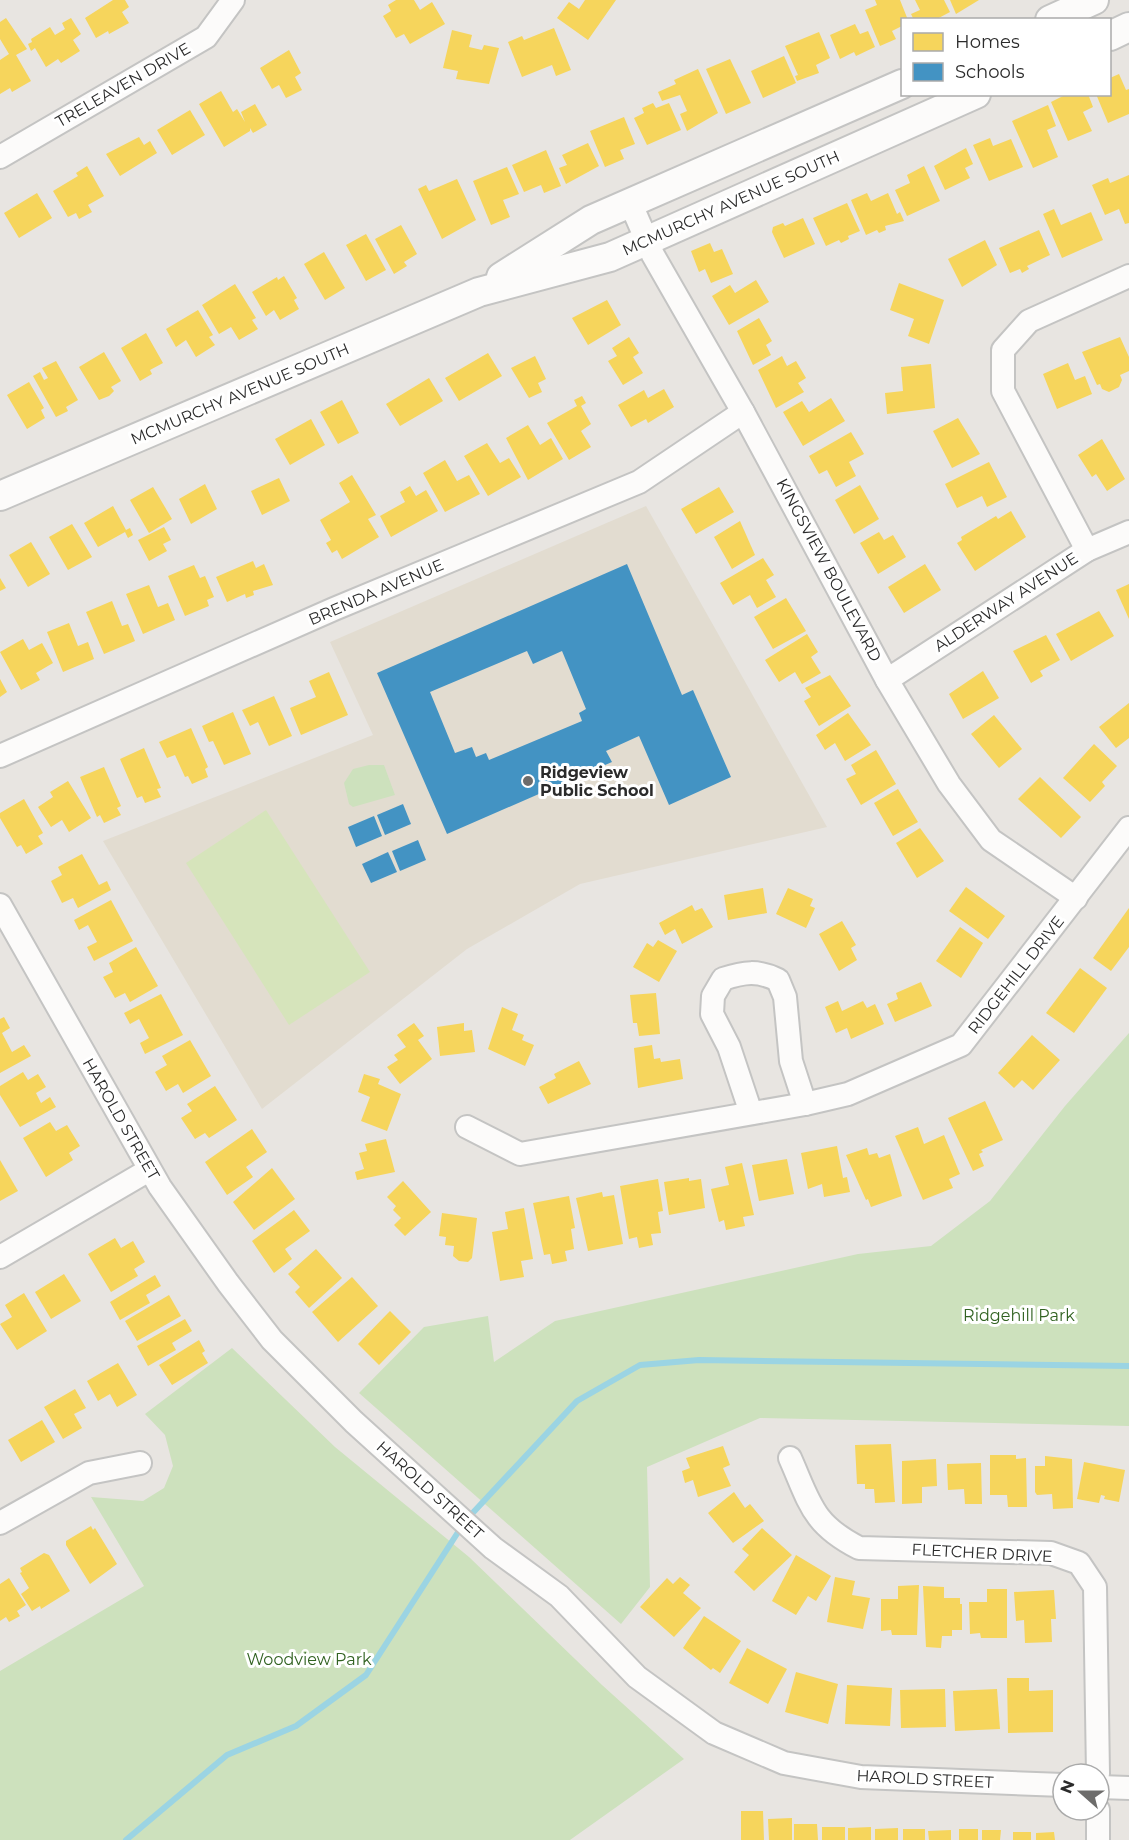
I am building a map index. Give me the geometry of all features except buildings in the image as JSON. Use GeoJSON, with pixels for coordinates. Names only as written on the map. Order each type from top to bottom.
{"type":"FeatureCollection","features":[{"type":"Feature","properties":{"kind":"street","name":"TRELEAVEN DRIVE"},"geometry":{"type":"LineString","coordinates":[[0,157],[206,37],[233,0]]}},
{"type":"Feature","properties":{"kind":"street"},"geometry":{"type":"LineString","coordinates":[[1054,18],[1094,0]]}},
{"type":"Feature","properties":{"kind":"street"},"geometry":{"type":"LineString","coordinates":[[1111,36],[1129,27]]}},
{"type":"Feature","properties":{"kind":"street","name":"MCMURCHY AVENUE SOUTH"},"geometry":{"type":"LineString","coordinates":[[479,292],[584,224],[901,85]]}},
{"type":"Feature","properties":{"kind":"street","name":"MCMURCHY AVENUE SOUTH"},"geometry":{"type":"LineString","coordinates":[[0,496],[479,292],[603,259],[972,96]]}},
{"type":"Feature","properties":{"kind":"street","name":"KINGSVIEW BOULEVARD"},"geometry":{"type":"LineString","coordinates":[[630,202],[646,241],[743,412],[887,680],[949,784],[991,840],[1076,898]]}},
{"type":"Feature","properties":{"kind":"street"},"geometry":{"type":"LineString","coordinates":[[1087,550],[1003,391],[1003,350],[1029,321],[1129,276]]}},
{"type":"Feature","properties":{"kind":"street","name":"BRENDA AVENUE"},"geometry":{"type":"LineString","coordinates":[[0,756],[334,609],[639,482],[743,412]]}},
{"type":"Feature","properties":{"kind":"street","name":"ALDERWAY AVENUE"},"geometry":{"type":"LineString","coordinates":[[887,680],[1087,550],[1129,532]]}},
{"type":"Feature","properties":{"kind":"street","name":"RIDGEHILL DRIVE"},"geometry":{"type":"LineString","coordinates":[[467,1127],[520,1154],[805,1104],[848,1094],[961,1045],[1129,828]]}},
{"type":"Feature","properties":{"kind":"street","name":"HAROLD STREET"},"geometry":{"type":"LineString","coordinates":[[0,905],[149,1170],[228,1283],[272,1340],[354,1422],[493,1548],[559,1596],[637,1677],[714,1733],[745,1749],[784,1762],[861,1777],[1051,1785]]}},
{"type":"Feature","properties":{"kind":"street"},"geometry":{"type":"LineString","coordinates":[[751,1113],[729,1047],[712,1014],[713,996],[723,979],[744,972],[763,973],[778,980],[785,997],[791,1061],[805,1104]]}},
{"type":"Feature","properties":{"kind":"street"},"geometry":{"type":"LineString","coordinates":[[0,1257],[149,1170]]}},
{"type":"Feature","properties":{"kind":"street","name":"FLETCHER DRIVE"},"geometry":{"type":"LineString","coordinates":[[790,1458],[816,1517],[834,1535],[859,1548],[1051,1553],[1079,1563],[1095,1587],[1098,1762]]}},
{"type":"Feature","properties":{"kind":"street"},"geometry":{"type":"LineString","coordinates":[[0,1523],[89,1473],[140,1463]]}},
{"type":"Feature","properties":{"kind":"street"},"geometry":{"type":"LineString","coordinates":[[1111,1787],[1129,1788]]}},
{"type":"Feature","properties":{"kind":"street"},"geometry":{"type":"LineString","coordinates":[[1098,1822],[1098,1840]]}},
{"type":"Feature","properties":{"kind":"shaded area","name":"Ridgeview Public School"},"geometry":{"type":"Polygon","coordinates":[[[646,506],[827,827],[580,884],[467,949],[262,1109],[103,841],[373,735],[330,642],[646,506]]]}},
{"type":"Feature","properties":{"kind":"green space"},"geometry":{"type":"Polygon","coordinates":[[[369,765],[384,765],[395,795],[353,807],[349,804],[344,783],[353,769],[369,765]]]}},
{"type":"Feature","properties":{"kind":"green space"},"geometry":{"type":"Polygon","coordinates":[[[266,810],[370,972],[289,1025],[186,863],[266,810]]]}},
{"type":"Feature","properties":{"kind":"green space","name":"Ridgehill Park"},"geometry":{"type":"Polygon","coordinates":[[[1129,1033],[1129,1426],[760,1418],[647,1467],[650,1587],[621,1624],[359,1393],[424,1327],[488,1316],[494,1362],[555,1321],[858,1254],[931,1246],[990,1201],[1065,1106],[1129,1033]]]}},
{"type":"Feature","properties":{"kind":"green space","name":"Woodview Park"},"geometry":{"type":"Polygon","coordinates":[[[232,1348],[335,1447],[469,1557],[602,1685],[684,1759],[570,1840],[0,1840],[0,1671],[144,1586],[91,1497],[143,1501],[164,1488],[173,1466],[165,1435],[145,1414],[232,1348]]]}},
{"type":"Feature","properties":{"kind":"waterway"},"geometry":{"type":"LineString","coordinates":[[468,1518],[577,1401],[640,1365],[699,1360],[1129,1366]]}},
{"type":"Feature","properties":{"kind":"waterway"},"geometry":{"type":"LineString","coordinates":[[126,1840],[227,1755],[296,1726],[366,1675],[462,1526]]}},
{"type":"Feature","properties":{"kind":"place","name":"Ridgeview Public School"},"geometry":{"type":"Point","coordinates":[528,781]}}]}
